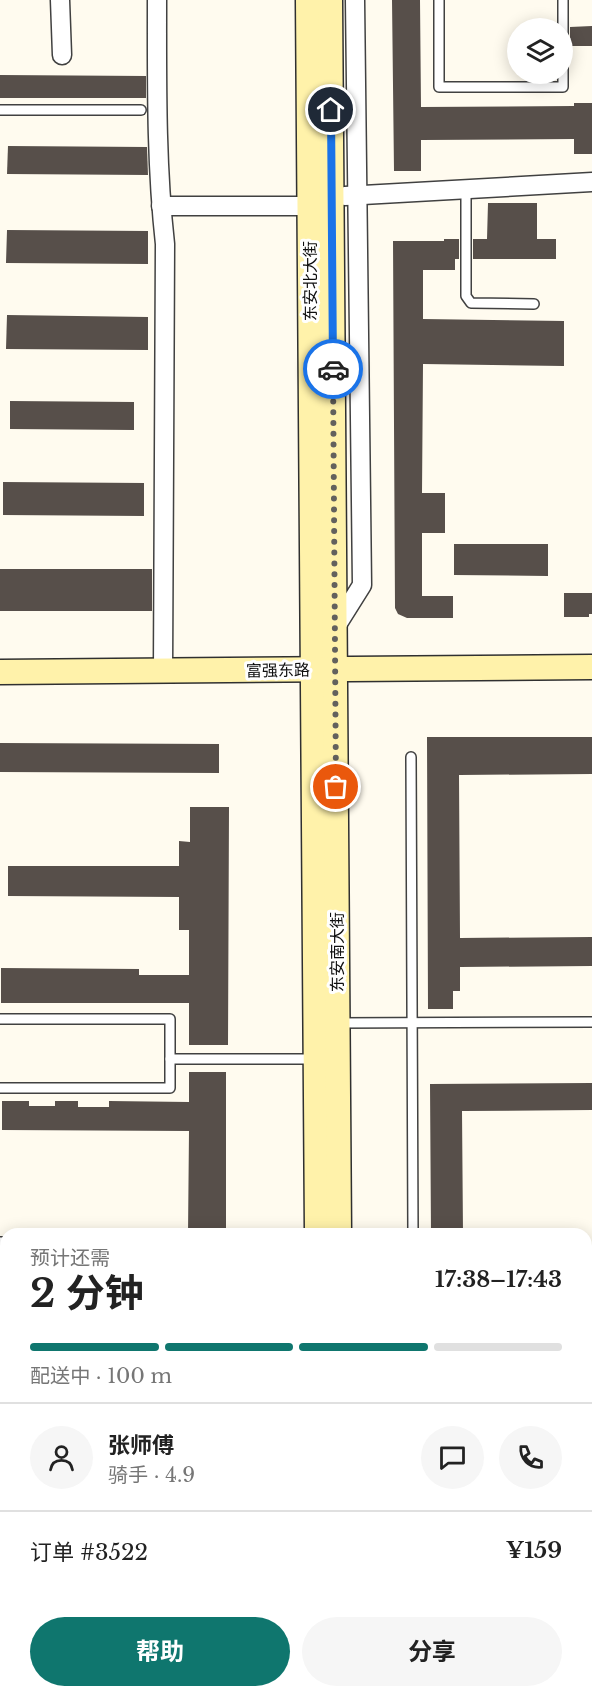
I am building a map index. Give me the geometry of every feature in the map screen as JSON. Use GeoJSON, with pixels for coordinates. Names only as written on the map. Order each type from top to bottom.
{"type":"FeatureCollection","features":[{"type":"Feature","properties":{"kind":"main road","name":"东安北大街"},"geometry":{"type":"LineString","coordinates":[[308,0],[321,202],[335,628],[324,669]]}},
{"type":"Feature","properties":{"kind":"main road","name":"东安北大街"},"geometry":{"type":"LineString","coordinates":[[324,669],[321,202],[330,0]]}},
{"type":"Feature","properties":{"kind":"main road","name":"富强东路"},"geometry":{"type":"LineString","coordinates":[[0,672],[592,667]]}},
{"type":"Feature","properties":{"kind":"main road","name":"东安南大街"},"geometry":{"type":"LineString","coordinates":[[324,669],[338,1023],[339,1228]]}},
{"type":"Feature","properties":{"kind":"main road","name":"东安南大街"},"geometry":{"type":"LineString","coordinates":[[317,1228],[316,1059],[324,669]]}},
{"type":"Feature","properties":{"kind":"street"},"geometry":{"type":"LineString","coordinates":[[60,0],[62,55]]}},
{"type":"Feature","properties":{"kind":"street"},"geometry":{"type":"LineString","coordinates":[[157,0],[161,206],[165,244],[163,671]]}},
{"type":"Feature","properties":{"kind":"street"},"geometry":{"type":"LineString","coordinates":[[335,628],[362,585],[355,0]]}},
{"type":"Feature","properties":{"kind":"street"},"geometry":{"type":"LineString","coordinates":[[161,206],[321,202],[358,195],[592,182]]}},
{"type":"Feature","properties":{"kind":"lane"},"geometry":{"type":"LineString","coordinates":[[439,0],[439,87],[563,87],[563,0]]}},
{"type":"Feature","properties":{"kind":"lane"},"geometry":{"type":"LineString","coordinates":[[0,110],[141,110]]}},
{"type":"Feature","properties":{"kind":"lane"},"geometry":{"type":"LineString","coordinates":[[466,189],[466,296],[471,303],[534,304]]}},
{"type":"Feature","properties":{"kind":"lane"},"geometry":{"type":"LineString","coordinates":[[411,757],[413,1228]]}},
{"type":"Feature","properties":{"kind":"lane"},"geometry":{"type":"LineString","coordinates":[[0,1019],[170,1019],[170,1089],[0,1088]]}},
{"type":"Feature","properties":{"kind":"lane"},"geometry":{"type":"LineString","coordinates":[[338,1023],[592,1022]]}},
{"type":"Feature","properties":{"kind":"lane"},"geometry":{"type":"LineString","coordinates":[[170,1059],[316,1059]]}},
{"type":"Feature","properties":{"kind":"building"},"geometry":{"type":"Polygon","coordinates":[[[392,0],[420,0],[421,107],[574,106],[574,103],[592,103],[592,154],[574,154],[574,139],[421,140],[421,171],[394,171],[392,0]]]}},
{"type":"Feature","properties":{"kind":"building"},"geometry":{"type":"Polygon","coordinates":[[[592,26],[592,46],[573,46],[573,27],[592,26]]]}},
{"type":"Feature","properties":{"kind":"building"},"geometry":{"type":"Polygon","coordinates":[[[0,75],[146,76],[146,98],[0,98],[0,75]]]}},
{"type":"Feature","properties":{"kind":"building"},"geometry":{"type":"Polygon","coordinates":[[[8,146],[147,147],[148,175],[7,174],[8,146]]]}},
{"type":"Feature","properties":{"kind":"building"},"geometry":{"type":"Polygon","coordinates":[[[488,203],[537,203],[537,239],[556,239],[556,259],[473,259],[473,239],[487,239],[488,203]]]}},
{"type":"Feature","properties":{"kind":"building"},"geometry":{"type":"Polygon","coordinates":[[[7,230],[148,231],[148,264],[6,263],[7,230]]]}},
{"type":"Feature","properties":{"kind":"building"},"geometry":{"type":"Polygon","coordinates":[[[444,239],[459,239],[459,259],[455,259],[455,270],[423,270],[423,319],[564,321],[564,366],[423,364],[422,493],[445,493],[445,533],[422,533],[422,596],[453,596],[453,618],[407,618],[398,614],[395,608],[393,241],[444,241],[444,239]]]}},
{"type":"Feature","properties":{"kind":"building"},"geometry":{"type":"Polygon","coordinates":[[[7,315],[148,317],[148,350],[6,349],[7,315]]]}},
{"type":"Feature","properties":{"kind":"building"},"geometry":{"type":"Polygon","coordinates":[[[10,401],[134,402],[134,430],[10,429],[10,401]]]}},
{"type":"Feature","properties":{"kind":"building"},"geometry":{"type":"Polygon","coordinates":[[[3,482],[144,483],[144,516],[3,515],[3,482]]]}},
{"type":"Feature","properties":{"kind":"building"},"geometry":{"type":"Polygon","coordinates":[[[454,544],[548,544],[548,576],[454,575],[454,544]]]}},
{"type":"Feature","properties":{"kind":"building"},"geometry":{"type":"Polygon","coordinates":[[[0,569],[152,569],[152,611],[0,611],[0,569]]]}},
{"type":"Feature","properties":{"kind":"building"},"geometry":{"type":"Polygon","coordinates":[[[564,593],[592,593],[592,614],[589,614],[589,617],[564,617],[564,593]]]}},
{"type":"Feature","properties":{"kind":"building"},"geometry":{"type":"Polygon","coordinates":[[[427,737],[592,737],[592,774],[459,775],[460,938],[592,937],[592,966],[460,967],[460,991],[453,991],[453,1009],[428,1009],[427,737]]]}},
{"type":"Feature","properties":{"kind":"building"},"geometry":{"type":"Polygon","coordinates":[[[0,743],[219,744],[219,773],[0,772],[0,743]]]}},
{"type":"Feature","properties":{"kind":"building"},"geometry":{"type":"Polygon","coordinates":[[[190,807],[229,807],[228,1045],[189,1045],[189,1003],[1,1003],[1,968],[139,969],[139,975],[189,975],[189,930],[179,930],[179,897],[8,896],[8,866],[179,866],[179,841],[190,842],[190,807]]]}},
{"type":"Feature","properties":{"kind":"building"},"geometry":{"type":"Polygon","coordinates":[[[189,1072],[226,1072],[226,1228],[188,1228],[189,1131],[2,1130],[2,1101],[29,1101],[29,1106],[55,1106],[55,1101],[78,1101],[78,1107],[109,1107],[109,1101],[189,1102],[189,1072]]]}},
{"type":"Feature","properties":{"kind":"building"},"geometry":{"type":"Polygon","coordinates":[[[592,1083],[592,1110],[462,1111],[463,1228],[431,1228],[430,1084],[592,1083]]]}},
{"type":"Feature","properties":{"kind":"way so far"},"geometry":{"type":"LineString","coordinates":[[333,369],[336,787]]}},
{"type":"Feature","properties":{"kind":"route"},"geometry":{"type":"LineString","coordinates":[[331,110],[333,369]]}}]}
